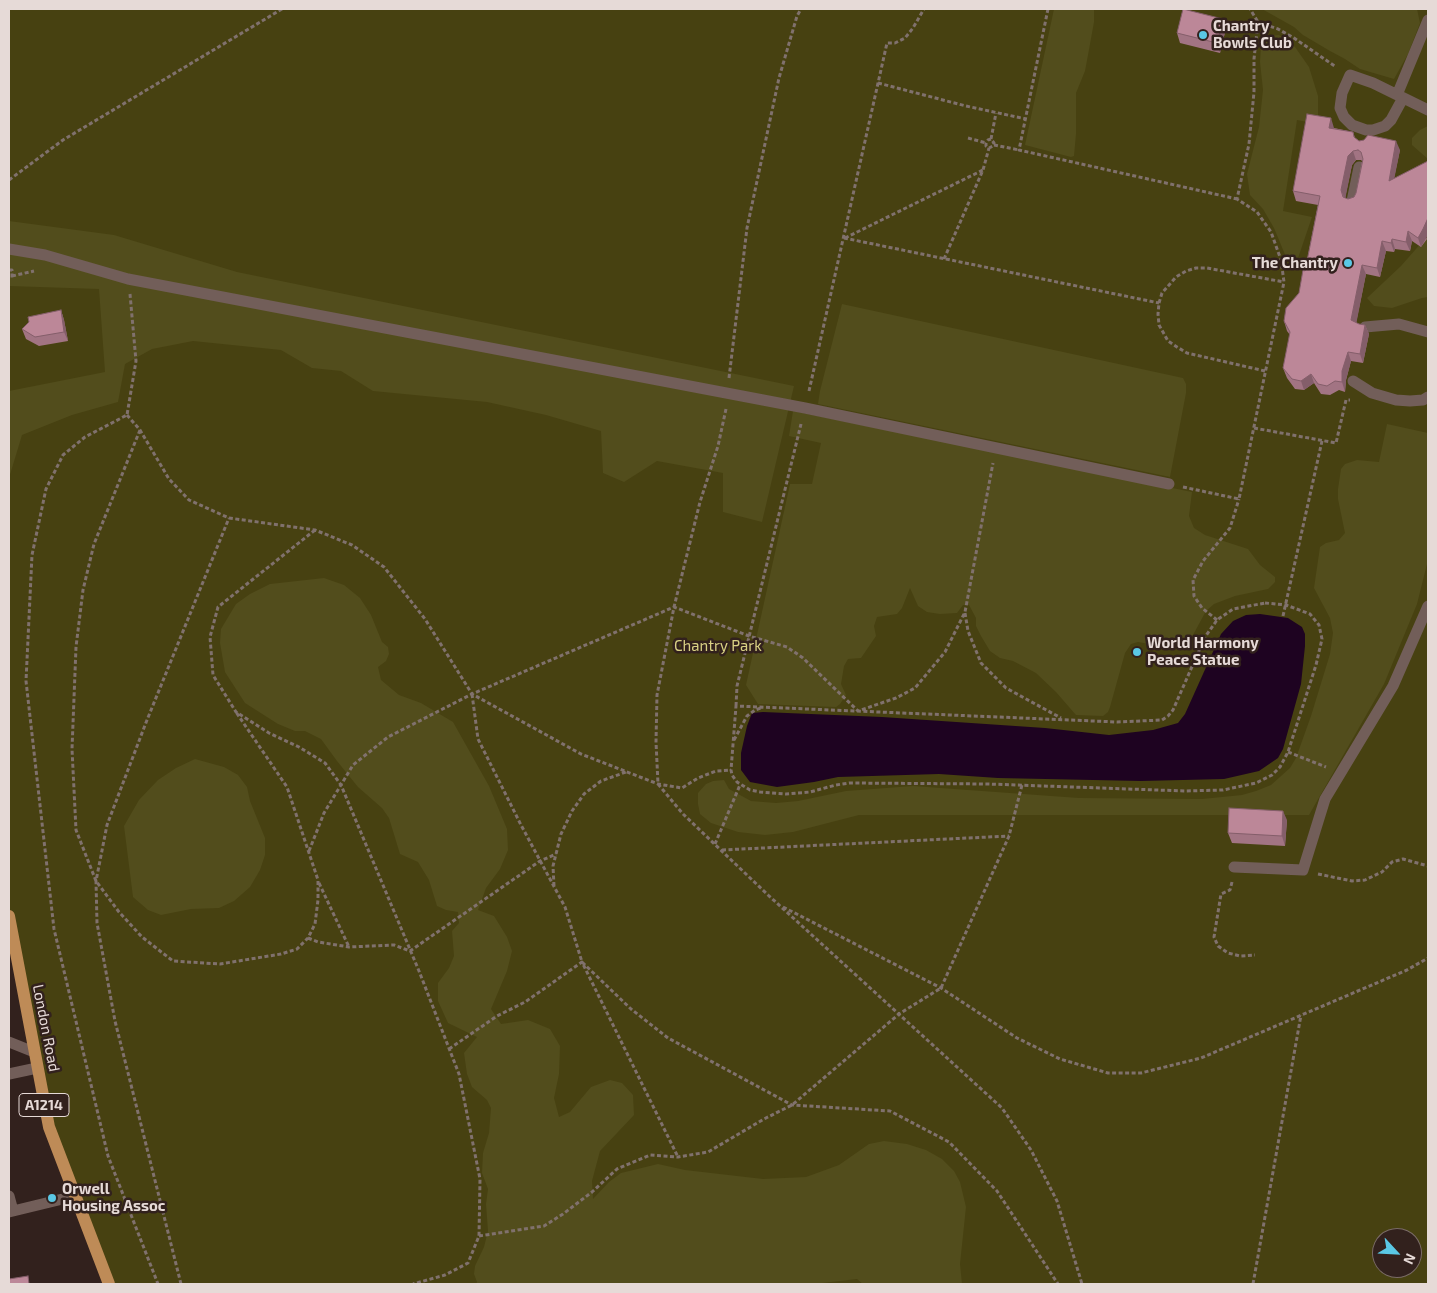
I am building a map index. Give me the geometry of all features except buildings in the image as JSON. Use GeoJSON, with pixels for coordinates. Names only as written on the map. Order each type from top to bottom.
{"type":"FeatureCollection","features":[{"type":"Feature","properties":{"kind":"main road","name":"London Road"},"geometry":{"type":"LineString","coordinates":[[9,916],[49,1127],[110,1284]]}},
{"type":"Feature","properties":{"kind":"lane"},"geometry":{"type":"LineString","coordinates":[[1428,20],[1400,96],[1396,113],[1385,126],[1379,129],[1366,130],[1352,125],[1340,108],[1342,93],[1350,75],[1400,96],[1428,110]]}},
{"type":"Feature","properties":{"kind":"lane"},"geometry":{"type":"LineString","coordinates":[[1364,143],[1366,130]]}},
{"type":"Feature","properties":{"kind":"lane"},"geometry":{"type":"LineString","coordinates":[[1352,201],[1359,167]]}},
{"type":"Feature","properties":{"kind":"lane"},"geometry":{"type":"LineString","coordinates":[[9,249],[45,254],[128,279],[805,408],[1169,484]]}},
{"type":"Feature","properties":{"kind":"lane"},"geometry":{"type":"LineString","coordinates":[[1365,327],[1399,324],[1428,332]]}},
{"type":"Feature","properties":{"kind":"lane"},"geometry":{"type":"LineString","coordinates":[[1353,381],[1372,393],[1390,398],[1410,402],[1423,400],[1428,397]]}},
{"type":"Feature","properties":{"kind":"lane"},"geometry":{"type":"LineString","coordinates":[[1234,867],[1303,870],[1325,799],[1392,686],[1428,606]]}},
{"type":"Feature","properties":{"kind":"lane"},"geometry":{"type":"LineString","coordinates":[[9,1042],[34,1052]]}},
{"type":"Feature","properties":{"kind":"lane"},"geometry":{"type":"LineString","coordinates":[[9,1074],[37,1068]]}},
{"type":"Feature","properties":{"kind":"lane"},"geometry":{"type":"LineString","coordinates":[[9,1196],[11,1212],[75,1196]]}},
{"type":"Feature","properties":{"kind":"path"},"geometry":{"type":"LineString","coordinates":[[9,180],[63,140],[280,9]]}},
{"type":"Feature","properties":{"kind":"path"},"geometry":{"type":"LineString","coordinates":[[801,9],[797,16],[779,78],[747,228],[728,393],[718,446],[700,502],[674,607],[657,695],[656,742],[658,784],[714,844],[1002,1108],[1031,1150],[1057,1202],[1082,1284]]}},
{"type":"Feature","properties":{"kind":"path"},"geometry":{"type":"LineString","coordinates":[[736,706],[1138,722],[1162,720],[1172,710],[1205,637],[1217,620],[1233,608],[1265,603],[1286,605],[1310,614],[1316,620],[1322,632],[1316,665],[1288,752],[1280,767],[1256,783],[1224,790],[1185,791],[1022,785],[849,783],[836,784],[810,792],[786,794],[760,792],[740,785],[734,779],[731,770],[737,686],[805,408],[887,43],[895,43],[906,38],[924,9]]}},
{"type":"Feature","properties":{"kind":"path"},"geometry":{"type":"LineString","coordinates":[[1019,150],[1048,9]]}},
{"type":"Feature","properties":{"kind":"path"},"geometry":{"type":"LineString","coordinates":[[1236,199],[1249,144],[1254,92],[1254,59],[1258,22],[1250,9]]}},
{"type":"Feature","properties":{"kind":"path"},"geometry":{"type":"LineString","coordinates":[[1258,22],[1278,29],[1294,38],[1338,69],[1350,75]]}},
{"type":"Feature","properties":{"kind":"path"},"geometry":{"type":"LineString","coordinates":[[878,83],[1026,119]]}},
{"type":"Feature","properties":{"kind":"path"},"geometry":{"type":"LineString","coordinates":[[986,143],[991,139],[996,113]]}},
{"type":"Feature","properties":{"kind":"path"},"geometry":{"type":"LineString","coordinates":[[968,138],[986,143],[986,146],[989,148]]}},
{"type":"Feature","properties":{"kind":"path"},"geometry":{"type":"LineString","coordinates":[[991,139],[994,145]]}},
{"type":"Feature","properties":{"kind":"path"},"geometry":{"type":"LineString","coordinates":[[944,259],[983,170],[989,148],[994,145],[1236,199],[1256,212],[1272,232],[1281,260],[1284,282],[1239,499],[1230,528],[1203,561],[1193,580],[1194,596],[1202,608],[1217,620]]}},
{"type":"Feature","properties":{"kind":"path"},"geometry":{"type":"LineString","coordinates":[[844,238],[983,170]]}},
{"type":"Feature","properties":{"kind":"path"},"geometry":{"type":"LineString","coordinates":[[844,238],[1159,303]]}},
{"type":"Feature","properties":{"kind":"path"},"geometry":{"type":"LineString","coordinates":[[1265,371],[1187,352],[1177,347],[1168,341],[1159,325],[1159,303],[1165,289],[1176,277],[1196,268],[1207,268],[1284,282]]}},
{"type":"Feature","properties":{"kind":"path"},"geometry":{"type":"LineString","coordinates":[[9,270],[12,270],[12,276],[9,276]]}},
{"type":"Feature","properties":{"kind":"path"},"geometry":{"type":"LineString","coordinates":[[128,279],[136,361],[127,414],[140,430],[169,478],[189,500],[229,518],[315,530],[352,545],[384,567],[425,619],[472,694],[478,739],[540,862],[565,907],[582,962],[678,1157]]}},
{"type":"Feature","properties":{"kind":"path"},"geometry":{"type":"LineString","coordinates":[[1254,428],[1336,443],[1346,400],[1372,393]]}},
{"type":"Feature","properties":{"kind":"path"},"geometry":{"type":"LineString","coordinates":[[127,414],[85,437],[64,456],[46,489],[32,555],[26,681],[54,929],[108,1156],[158,1284]]}},
{"type":"Feature","properties":{"kind":"path"},"geometry":{"type":"LineString","coordinates":[[140,430],[94,544],[83,590],[76,647],[72,749],[76,830],[96,881],[119,912],[142,937],[173,961],[220,964],[281,954],[297,949],[308,938],[315,924],[318,880]]}},
{"type":"Feature","properties":{"kind":"path"},"geometry":{"type":"LineString","coordinates":[[1283,616],[1322,441]]}},
{"type":"Feature","properties":{"kind":"path"},"geometry":{"type":"LineString","coordinates":[[858,711],[896,698],[915,688],[945,652],[965,612],[996,447]]}},
{"type":"Feature","properties":{"kind":"path"},"geometry":{"type":"LineString","coordinates":[[1169,484],[1239,499]]}},
{"type":"Feature","properties":{"kind":"path"},"geometry":{"type":"LineString","coordinates":[[181,1284],[115,1021],[97,923],[96,881],[107,825],[147,720],[229,518]]}},
{"type":"Feature","properties":{"kind":"path"},"geometry":{"type":"LineString","coordinates":[[315,530],[218,607],[210,637],[212,675],[287,787],[318,880],[349,947]]}},
{"type":"Feature","properties":{"kind":"path"},"geometry":{"type":"LineString","coordinates":[[309,852],[324,813],[353,765],[388,737],[472,694],[674,607],[749,636],[787,647],[803,658],[858,711]]}},
{"type":"Feature","properties":{"kind":"path"},"geometry":{"type":"LineString","coordinates":[[965,612],[968,631],[981,663],[1006,688],[1063,719]]}},
{"type":"Feature","properties":{"kind":"path"},"geometry":{"type":"LineString","coordinates":[[472,694],[581,754],[658,784],[682,788],[698,778],[716,771],[731,770]]}},
{"type":"Feature","properties":{"kind":"path"},"geometry":{"type":"LineString","coordinates":[[733,743],[747,716],[755,710],[764,707]]}},
{"type":"Feature","properties":{"kind":"path"},"geometry":{"type":"LineString","coordinates":[[236,712],[325,763],[341,785],[459,1074],[480,1179],[479,1236],[468,1263],[445,1275],[413,1284]]}},
{"type":"Feature","properties":{"kind":"path"},"geometry":{"type":"LineString","coordinates":[[1288,752],[1340,773]]}},
{"type":"Feature","properties":{"kind":"path"},"geometry":{"type":"LineString","coordinates":[[554,887],[553,866],[560,834],[572,811],[584,794],[601,781],[626,772]]}},
{"type":"Feature","properties":{"kind":"path"},"geometry":{"type":"LineString","coordinates":[[714,844],[740,785]]}},
{"type":"Feature","properties":{"kind":"path"},"geometry":{"type":"LineString","coordinates":[[479,1236],[544,1226],[592,1192],[617,1169],[650,1155],[678,1157],[708,1152],[792,1105],[899,1014],[942,988],[1009,836],[1022,785]]}},
{"type":"Feature","properties":{"kind":"path"},"geometry":{"type":"LineString","coordinates":[[721,850],[1009,836]]}},
{"type":"Feature","properties":{"kind":"path"},"geometry":{"type":"LineString","coordinates":[[410,951],[540,862],[556,854]]}},
{"type":"Feature","properties":{"kind":"path"},"geometry":{"type":"LineString","coordinates":[[1303,870],[1336,878],[1366,880],[1375,876],[1392,862],[1403,859],[1428,866]]}},
{"type":"Feature","properties":{"kind":"path"},"geometry":{"type":"LineString","coordinates":[[1234,867],[1230,890],[1221,894],[1214,937],[1222,950],[1228,954],[1240,956],[1255,955]]}},
{"type":"Feature","properties":{"kind":"path"},"geometry":{"type":"LineString","coordinates":[[778,904],[942,988],[1017,1038],[1060,1059],[1108,1073],[1141,1073],[1201,1058],[1406,970],[1428,958]]}},
{"type":"Feature","properties":{"kind":"path"},"geometry":{"type":"LineString","coordinates":[[308,938],[318,942],[349,947],[394,945],[410,951]]}},
{"type":"Feature","properties":{"kind":"path"},"geometry":{"type":"LineString","coordinates":[[449,1049],[497,1016],[525,1002],[582,962]]}},
{"type":"Feature","properties":{"kind":"path"},"geometry":{"type":"LineString","coordinates":[[582,962],[631,1009],[668,1038],[792,1105],[890,1111],[949,1142],[997,1190],[1058,1284]]}},
{"type":"Feature","properties":{"kind":"path"},"geometry":{"type":"LineString","coordinates":[[1253,1284],[1301,1014]]}},
{"type":"Feature","properties":{"kind":"green space","name":"Chantry Park"},"geometry":{"type":"Polygon","coordinates":[[[9,9],[1428,9],[1428,1284],[109,1284],[49,1127],[9,916],[9,9]]]}},
{"type":"Feature","properties":{"kind":"shaded area"},"geometry":{"type":"Polygon","coordinates":[[[1054,9],[1094,9],[1094,22],[1085,71],[1076,93],[1076,134],[1074,156],[1071,157],[1025,145],[1054,9]]]}},
{"type":"Feature","properties":{"kind":"shaded area"},"geometry":{"type":"Polygon","coordinates":[[[1262,9],[1417,9],[1420,23],[1408,54],[1394,79],[1360,69],[1262,9]]]}},
{"type":"Feature","properties":{"kind":"shaded area"},"geometry":{"type":"Polygon","coordinates":[[[1279,35],[1295,47],[1309,67],[1318,96],[1318,124],[1297,120],[1283,211],[1312,217],[1295,267],[1286,257],[1274,228],[1263,209],[1250,195],[1247,174],[1259,127],[1263,90],[1260,62],[1261,46],[1268,36],[1279,35]]]}},
{"type":"Feature","properties":{"kind":"shaded area"},"geometry":{"type":"Polygon","coordinates":[[[1428,126],[1428,159],[1412,145],[1412,138],[1420,130],[1428,126]]]}},
{"type":"Feature","properties":{"kind":"shaded area"},"geometry":{"type":"Polygon","coordinates":[[[9,221],[114,235],[237,272],[794,386],[762,522],[723,512],[723,473],[657,461],[624,482],[603,473],[601,431],[546,415],[487,402],[373,391],[341,371],[312,368],[281,350],[193,341],[152,349],[125,364],[118,402],[72,415],[22,435],[9,478],[9,391],[105,372],[99,289],[9,286],[9,221]]]}},
{"type":"Feature","properties":{"kind":"shaded area"},"geometry":{"type":"Polygon","coordinates":[[[1428,229],[1428,297],[1392,308],[1374,306],[1367,298],[1401,266],[1423,241],[1428,229]]]}},
{"type":"Feature","properties":{"kind":"shaded area"},"geometry":{"type":"Polygon","coordinates":[[[842,304],[1183,378],[1186,384],[1186,393],[1170,477],[818,404],[842,304]]]}},
{"type":"Feature","properties":{"kind":"shaded area"},"geometry":{"type":"Polygon","coordinates":[[[793,411],[1192,492],[1189,516],[1194,528],[1205,535],[1248,549],[1260,565],[1275,577],[1275,582],[1268,589],[1235,596],[1214,604],[1206,611],[1187,646],[1184,648],[1138,642],[1131,644],[1125,653],[1110,707],[1103,716],[1076,715],[1036,673],[1013,661],[1000,658],[990,651],[976,626],[976,618],[969,605],[963,605],[957,613],[940,614],[927,612],[918,606],[910,588],[902,608],[897,614],[877,617],[874,626],[876,636],[861,658],[848,659],[844,666],[841,684],[846,695],[840,704],[836,707],[758,704],[746,685],[790,484],[812,484],[821,443],[789,436],[793,411]]]}},
{"type":"Feature","properties":{"kind":"shaded area"},"geometry":{"type":"Polygon","coordinates":[[[1387,424],[1428,433],[1428,560],[1417,604],[1384,684],[1309,815],[859,815],[793,832],[765,835],[738,832],[711,823],[700,814],[698,793],[706,784],[724,780],[729,789],[751,801],[776,803],[798,801],[846,791],[913,786],[1079,798],[1202,799],[1242,795],[1271,785],[1290,768],[1296,758],[1330,654],[1333,633],[1330,618],[1314,588],[1320,547],[1326,543],[1339,540],[1345,533],[1338,499],[1341,469],[1345,464],[1357,460],[1379,462],[1387,424]]]}},
{"type":"Feature","properties":{"kind":"shaded area"},"geometry":{"type":"Polygon","coordinates":[[[324,578],[344,585],[360,598],[371,615],[382,642],[388,647],[389,654],[386,661],[378,667],[381,680],[399,695],[421,703],[453,722],[489,786],[507,829],[508,850],[500,869],[486,888],[478,910],[494,916],[507,937],[512,951],[507,971],[491,1009],[501,1024],[528,1020],[550,1029],[560,1046],[559,1074],[554,1098],[559,1117],[570,1112],[591,1087],[610,1080],[622,1083],[633,1095],[634,1115],[600,1151],[592,1181],[593,1199],[609,1182],[621,1173],[658,1164],[685,1170],[763,1179],[806,1177],[839,1165],[869,1144],[884,1141],[907,1144],[926,1150],[942,1159],[954,1171],[960,1182],[966,1207],[960,1264],[962,1284],[863,1284],[857,1279],[814,1284],[476,1284],[475,1266],[484,1247],[488,1231],[486,1204],[488,1189],[482,1173],[483,1153],[489,1133],[491,1108],[487,1100],[472,1087],[467,1074],[464,1053],[477,1037],[448,1023],[438,1001],[438,983],[449,968],[454,956],[452,931],[459,923],[458,912],[437,906],[429,880],[418,862],[400,854],[389,818],[382,808],[358,787],[321,739],[305,731],[295,731],[278,724],[245,703],[225,672],[220,643],[221,629],[236,604],[250,594],[270,584],[324,578]]]}},
{"type":"Feature","properties":{"kind":"shaded area"},"geometry":{"type":"Polygon","coordinates":[[[1260,614],[1288,618],[1302,627],[1305,634],[1305,646],[1301,684],[1283,749],[1278,758],[1259,771],[1224,779],[1141,781],[998,778],[939,774],[838,777],[777,787],[750,782],[741,770],[741,753],[752,713],[882,717],[1045,728],[1109,735],[1153,730],[1178,723],[1185,714],[1221,634],[1233,621],[1246,615],[1260,614]]]}},
{"type":"Feature","properties":{"kind":"shaded area"},"geometry":{"type":"Polygon","coordinates":[[[195,759],[224,767],[238,775],[247,787],[250,801],[265,838],[265,855],[260,870],[250,887],[234,901],[219,908],[191,909],[161,915],[148,910],[133,897],[124,826],[139,800],[158,780],[176,768],[195,759]]]}},
{"type":"Feature","properties":{"kind":"place","name":"Chantry Bowls Club"},"geometry":{"type":"Point","coordinates":[1203,35]}},
{"type":"Feature","properties":{"kind":"place","name":"The Chantry"},"geometry":{"type":"Point","coordinates":[1348,263]}},
{"type":"Feature","properties":{"kind":"place","name":"World Harmony Peace Statue"},"geometry":{"type":"Point","coordinates":[1137,652]}},
{"type":"Feature","properties":{"kind":"place","name":"Orwell Housing Assoc"},"geometry":{"type":"Point","coordinates":[52,1198]}}]}
